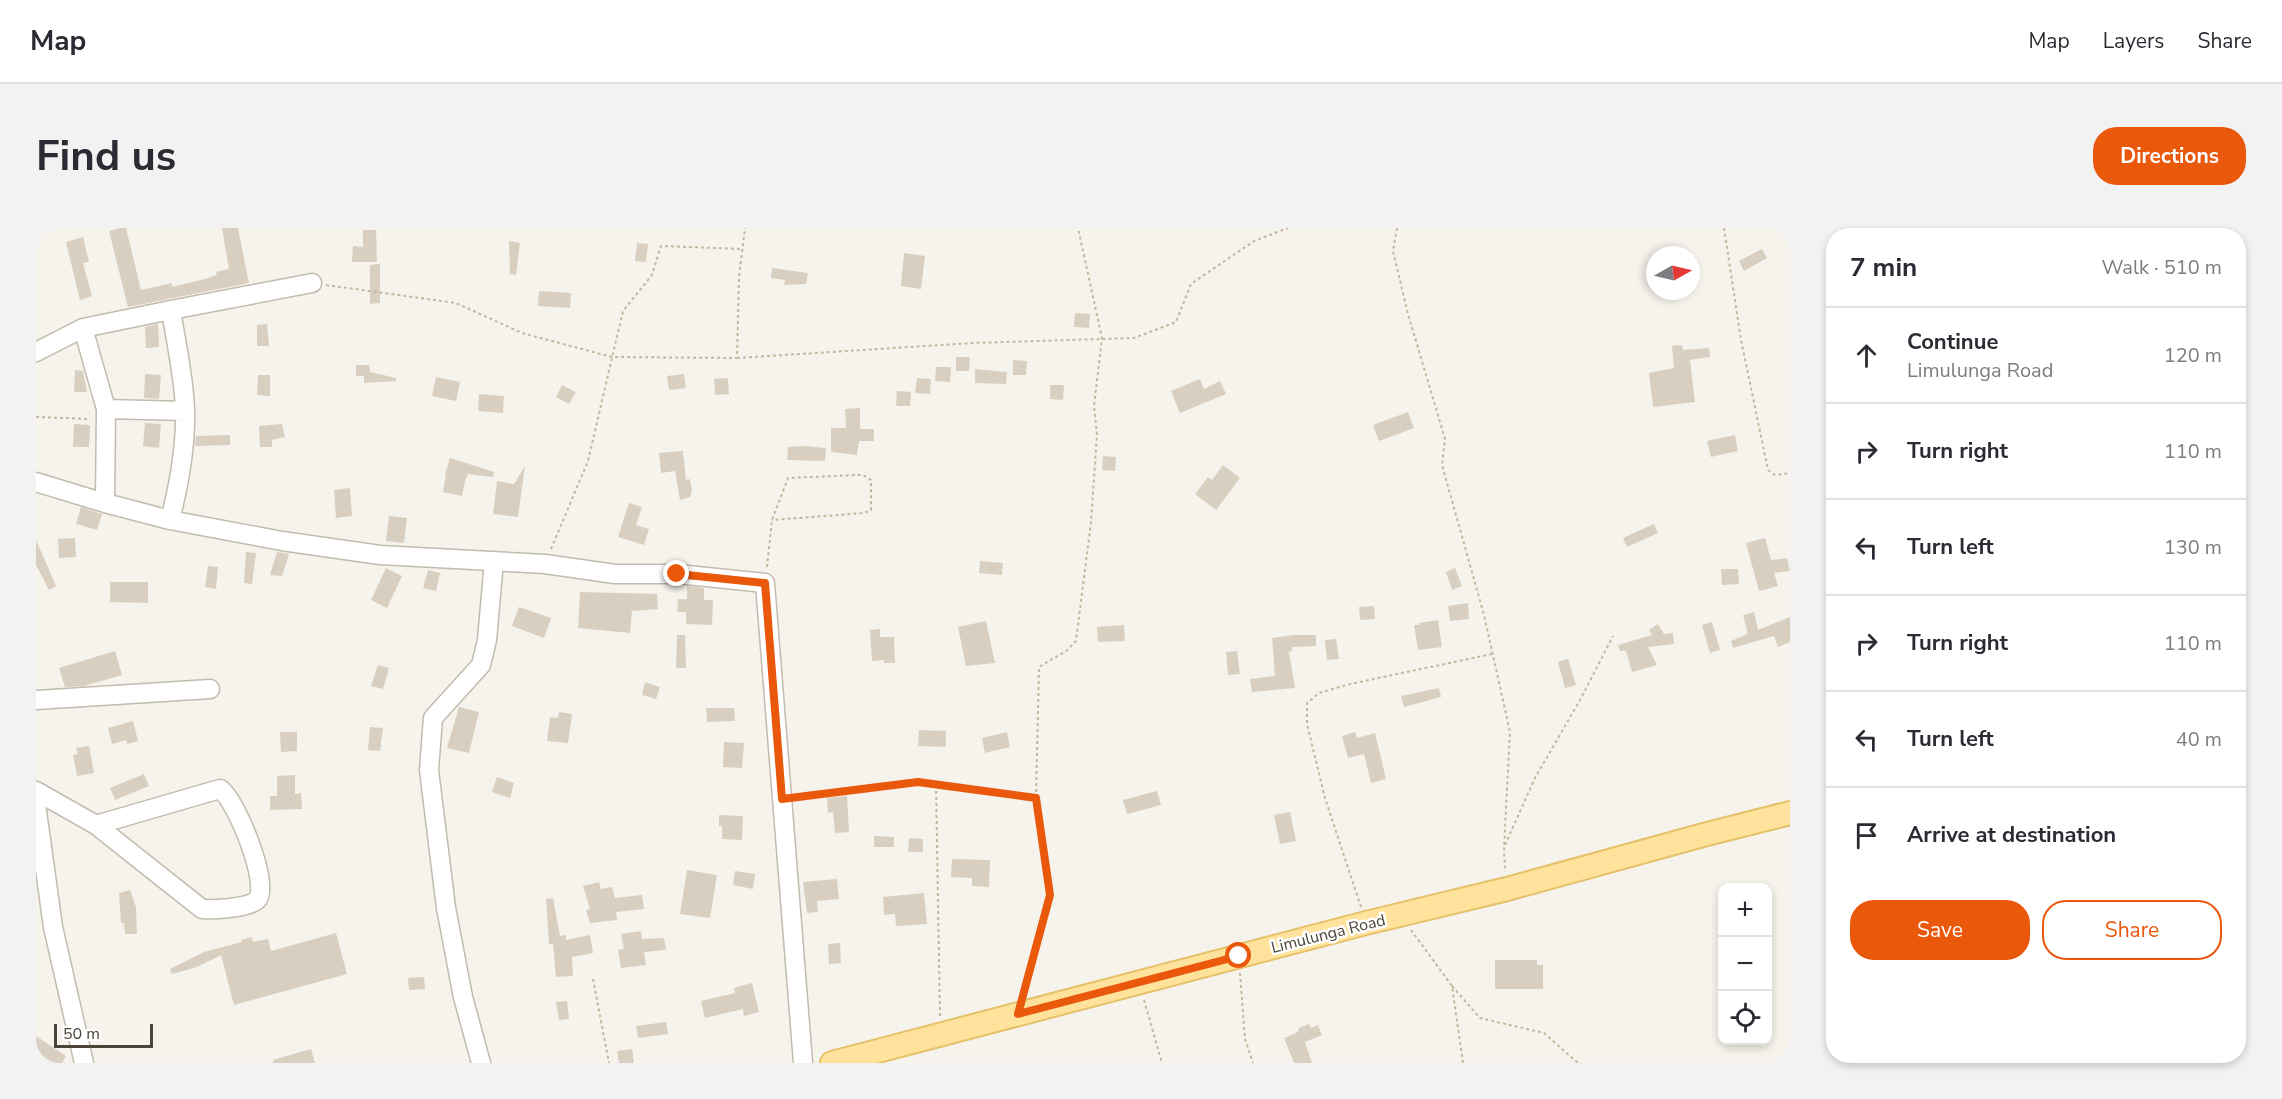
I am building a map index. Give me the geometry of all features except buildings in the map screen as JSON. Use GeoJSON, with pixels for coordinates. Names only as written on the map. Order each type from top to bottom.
{"type":"FeatureCollection","features":[{"type":"Feature","properties":{"kind":"main road","name":"Limulunga Road"},"geometry":{"type":"LineString","coordinates":[[832,1063],[1366,923],[1507,890],[1790,813]]}},
{"type":"Feature","properties":{"kind":"street"},"geometry":{"type":"LineString","coordinates":[[36,352],[84,328],[312,283]]}},
{"type":"Feature","properties":{"kind":"street"},"geometry":{"type":"LineString","coordinates":[[170,520],[178,488],[185,411],[171,310]]}},
{"type":"Feature","properties":{"kind":"street"},"geometry":{"type":"LineString","coordinates":[[84,328],[106,414],[105,503]]}},
{"type":"Feature","properties":{"kind":"street"},"geometry":{"type":"LineString","coordinates":[[106,414],[185,411]]}},
{"type":"Feature","properties":{"kind":"street"},"geometry":{"type":"LineString","coordinates":[[36,482],[170,520],[282,541],[380,555],[545,564],[615,574],[677,574],[765,583],[803,1063]]}},
{"type":"Feature","properties":{"kind":"street"},"geometry":{"type":"LineString","coordinates":[[481,1063],[463,997],[446,908],[429,770],[433,718],[481,665],[486,640],[494,561]]}},
{"type":"Feature","properties":{"kind":"street"},"geometry":{"type":"LineString","coordinates":[[36,700],[210,689]]}},
{"type":"Feature","properties":{"kind":"street"},"geometry":{"type":"LineString","coordinates":[[36,791],[96,825],[202,909],[214,910],[248,904],[257,900],[260,893],[260,881],[250,844],[238,813],[229,797],[220,789],[96,825]]}},
{"type":"Feature","properties":{"kind":"street"},"geometry":{"type":"LineString","coordinates":[[36,804],[53,927],[84,1063]]}},
{"type":"Feature","properties":{"kind":"path"},"geometry":{"type":"LineString","coordinates":[[737,358],[739,277],[745,228]]}},
{"type":"Feature","properties":{"kind":"path"},"geometry":{"type":"LineString","coordinates":[[1018,1014],[1050,895],[1036,798],[1039,668],[1066,651],[1076,641],[1091,522],[1097,434],[1095,406],[1102,338],[1078,228]]}},
{"type":"Feature","properties":{"kind":"path"},"geometry":{"type":"LineString","coordinates":[[312,283],[456,303],[522,333],[612,357],[737,358],[972,343],[1134,338],[1176,322],[1191,284],[1254,241],[1288,228]]}},
{"type":"Feature","properties":{"kind":"path"},"geometry":{"type":"LineString","coordinates":[[1396,228],[1394,251],[1408,314],[1445,439],[1442,465],[1484,615],[1510,732],[1504,848],[1507,890]]}},
{"type":"Feature","properties":{"kind":"path"},"geometry":{"type":"LineString","coordinates":[[1724,228],[1742,340],[1768,470],[1775,475],[1790,473]]}},
{"type":"Feature","properties":{"kind":"path"},"geometry":{"type":"LineString","coordinates":[[545,564],[588,461],[623,311],[652,275],[661,246],[743,249]]}},
{"type":"Feature","properties":{"kind":"path"},"geometry":{"type":"LineString","coordinates":[[36,417],[106,414]]}},
{"type":"Feature","properties":{"kind":"path"},"geometry":{"type":"LineString","coordinates":[[765,583],[772,520],[788,478],[863,475],[871,480],[871,510],[864,513],[772,520]]}},
{"type":"Feature","properties":{"kind":"path"},"geometry":{"type":"LineString","coordinates":[[1504,848],[1535,778],[1580,700],[1612,636]]}},
{"type":"Feature","properties":{"kind":"path"},"geometry":{"type":"LineString","coordinates":[[1366,923],[1325,798],[1306,724],[1306,703],[1319,693],[1350,684],[1492,654]]}},
{"type":"Feature","properties":{"kind":"path"},"geometry":{"type":"LineString","coordinates":[[782,799],[918,782],[1036,798]]}},
{"type":"Feature","properties":{"kind":"path"},"geometry":{"type":"LineString","coordinates":[[936,784],[941,1034]]}},
{"type":"Feature","properties":{"kind":"path"},"geometry":{"type":"LineString","coordinates":[[1401,915],[1452,986],[1480,1018],[1544,1033],[1578,1063]]}},
{"type":"Feature","properties":{"kind":"path"},"geometry":{"type":"LineString","coordinates":[[1239,956],[1245,1039],[1253,1063]]}},
{"type":"Feature","properties":{"kind":"path"},"geometry":{"type":"LineString","coordinates":[[593,979],[609,1063]]}},
{"type":"Feature","properties":{"kind":"path"},"geometry":{"type":"LineString","coordinates":[[1138,983],[1162,1063]]}},
{"type":"Feature","properties":{"kind":"path"},"geometry":{"type":"LineString","coordinates":[[1452,986],[1463,1063]]}},
{"type":"Feature","properties":{"kind":"route"},"geometry":{"type":"LineString","coordinates":[[677,574],[765,583],[782,799],[918,782],[1036,798],[1050,895],[1018,1014],[1239,956]]}}]}
